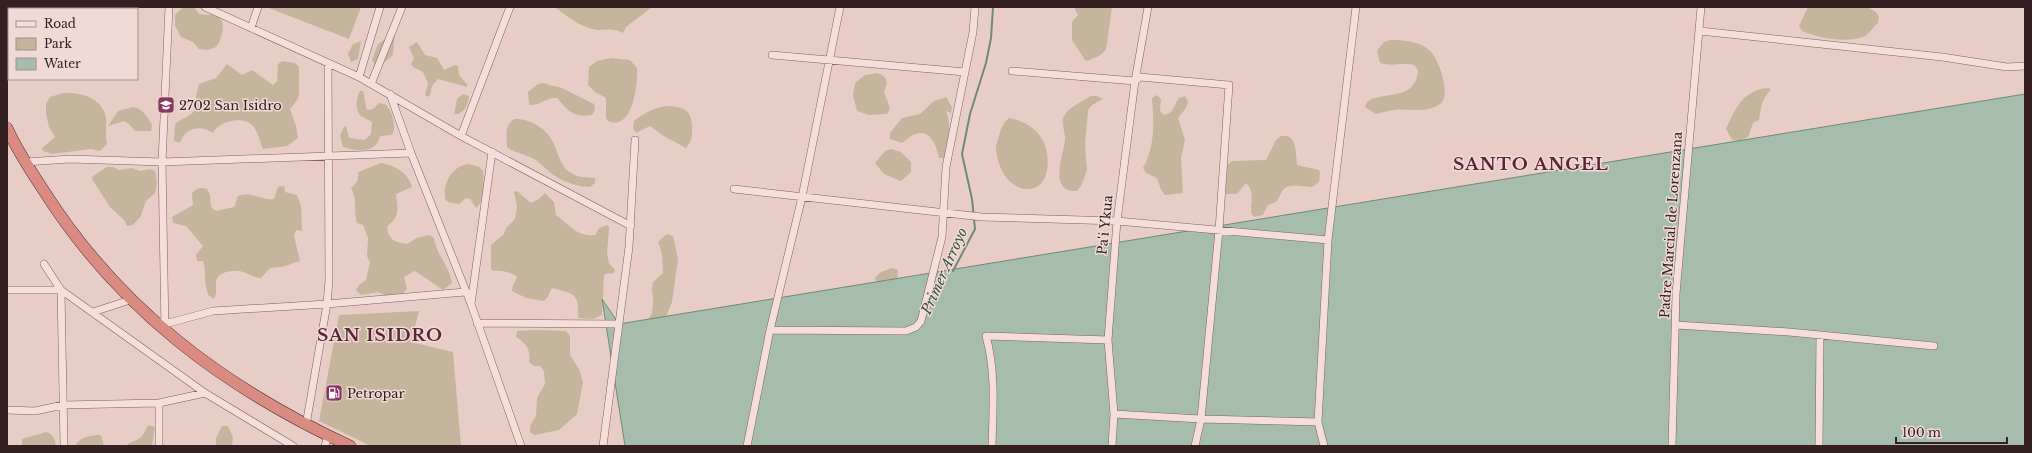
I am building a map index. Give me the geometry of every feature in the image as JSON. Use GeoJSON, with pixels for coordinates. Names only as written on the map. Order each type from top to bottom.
{"type":"FeatureCollection","features":[{"type":"Feature","properties":{"kind":"highway"},"geometry":{"type":"LineString","coordinates":[[7,128],[25,162],[63,222],[90,256],[130,300],[150,319],[165,328],[225,377],[306,425],[327,441],[350,446]]}},
{"type":"Feature","properties":{"kind":"street"},"geometry":{"type":"LineString","coordinates":[[169,7],[162,162],[165,328],[213,311],[327,304],[465,292]]}},
{"type":"Feature","properties":{"kind":"street"},"geometry":{"type":"LineString","coordinates":[[205,7],[371,84],[461,136],[631,226]]}},
{"type":"Feature","properties":{"kind":"street"},"geometry":{"type":"LineString","coordinates":[[251,28],[258,7]]}},
{"type":"Feature","properties":{"kind":"street"},"geometry":{"type":"LineString","coordinates":[[359,78],[380,7]]}},
{"type":"Feature","properties":{"kind":"street"},"geometry":{"type":"LineString","coordinates":[[371,84],[402,7]]}},
{"type":"Feature","properties":{"kind":"street"},"geometry":{"type":"LineString","coordinates":[[461,136],[510,7]]}},
{"type":"Feature","properties":{"kind":"street"},"geometry":{"type":"LineString","coordinates":[[747,446],[770,330],[802,197],[840,7]]}},
{"type":"Feature","properties":{"kind":"street"},"geometry":{"type":"LineString","coordinates":[[770,330],[906,331],[916,327],[922,321],[942,236],[946,167],[973,32],[975,7]]}},
{"type":"Feature","properties":{"kind":"street","name":"Pa'i Ykua"},"geometry":{"type":"LineString","coordinates":[[1112,446],[1114,414],[1108,340],[1117,221],[1135,81],[1148,7]]}},
{"type":"Feature","properties":{"kind":"street"},"geometry":{"type":"LineString","coordinates":[[1324,446],[1318,422],[1328,240],[1356,7]]}},
{"type":"Feature","properties":{"kind":"street","name":"Padre Marcial de Lorenzana"},"geometry":{"type":"LineString","coordinates":[[1672,446],[1681,225],[1701,7]]}},
{"type":"Feature","properties":{"kind":"street"},"geometry":{"type":"LineString","coordinates":[[1700,31],[1942,57],[2008,67],[2025,66]]}},
{"type":"Feature","properties":{"kind":"street"},"geometry":{"type":"LineString","coordinates":[[772,55],[965,72]]}},
{"type":"Feature","properties":{"kind":"street"},"geometry":{"type":"LineString","coordinates":[[306,425],[327,304],[329,261],[328,63]]}},
{"type":"Feature","properties":{"kind":"street"},"geometry":{"type":"LineString","coordinates":[[1012,71],[1135,81],[1140,77],[1230,85],[1220,230],[1201,419],[1195,446]]}},
{"type":"Feature","properties":{"kind":"street"},"geometry":{"type":"LineString","coordinates":[[390,94],[411,153],[471,304],[521,446]]}},
{"type":"Feature","properties":{"kind":"street"},"geometry":{"type":"LineString","coordinates":[[603,446],[631,226],[635,140]]}},
{"type":"Feature","properties":{"kind":"street"},"geometry":{"type":"LineString","coordinates":[[471,304],[492,152]]}},
{"type":"Feature","properties":{"kind":"street"},"geometry":{"type":"LineString","coordinates":[[25,162],[70,159],[162,162],[411,153]]}},
{"type":"Feature","properties":{"kind":"street"},"geometry":{"type":"LineString","coordinates":[[734,189],[979,217],[1117,221],[1328,240]]}},
{"type":"Feature","properties":{"kind":"street"},"geometry":{"type":"LineString","coordinates":[[44,264],[61,290],[205,393],[294,446]]}},
{"type":"Feature","properties":{"kind":"street"},"geometry":{"type":"LineString","coordinates":[[7,290],[61,290]]}},
{"type":"Feature","properties":{"kind":"street"},"geometry":{"type":"LineString","coordinates":[[61,290],[64,446]]}},
{"type":"Feature","properties":{"kind":"street"},"geometry":{"type":"LineString","coordinates":[[93,312],[130,300]]}},
{"type":"Feature","properties":{"kind":"street"},"geometry":{"type":"LineString","coordinates":[[477,323],[619,324]]}},
{"type":"Feature","properties":{"kind":"street"},"geometry":{"type":"LineString","coordinates":[[1676,324],[1820,335],[1934,346]]}},
{"type":"Feature","properties":{"kind":"street"},"geometry":{"type":"LineString","coordinates":[[1819,446],[1820,335]]}},
{"type":"Feature","properties":{"kind":"street"},"geometry":{"type":"LineString","coordinates":[[992,446],[992,355],[986,336],[1108,340]]}},
{"type":"Feature","properties":{"kind":"street"},"geometry":{"type":"LineString","coordinates":[[7,410],[35,411],[63,406],[159,403],[205,393]]}},
{"type":"Feature","properties":{"kind":"street"},"geometry":{"type":"LineString","coordinates":[[159,403],[159,446]]}},
{"type":"Feature","properties":{"kind":"street"},"geometry":{"type":"LineString","coordinates":[[1114,414],[1201,419],[1318,422]]}},
{"type":"Feature","properties":{"kind":"green space"},"geometry":{"type":"Polygon","coordinates":[[[8,7],[96,8],[9,8],[8,7]]]}},
{"type":"Feature","properties":{"kind":"green space"},"geometry":{"type":"Polygon","coordinates":[[[183,7],[194,7],[199,14],[214,15],[220,18],[223,25],[223,30],[216,47],[208,50],[199,49],[193,42],[181,37],[175,26],[175,15],[183,7]]]}},
{"type":"Feature","properties":{"kind":"green space"},"geometry":{"type":"Polygon","coordinates":[[[266,7],[361,7],[349,39],[266,7]]]}},
{"type":"Feature","properties":{"kind":"green space"},"geometry":{"type":"Polygon","coordinates":[[[555,7],[652,7],[626,27],[623,33],[614,30],[593,29],[581,25],[555,7]]]}},
{"type":"Feature","properties":{"kind":"green space"},"geometry":{"type":"Polygon","coordinates":[[[1074,7],[1112,7],[1106,50],[1099,56],[1087,61],[1072,40],[1072,22],[1078,15],[1074,7]]]}},
{"type":"Feature","properties":{"kind":"green space"},"geometry":{"type":"Polygon","coordinates":[[[1808,7],[1867,7],[1876,12],[1879,17],[1878,23],[1867,35],[1850,40],[1816,36],[1802,31],[1799,26],[1808,7]]]}},
{"type":"Feature","properties":{"kind":"green space"},"geometry":{"type":"Polygon","coordinates":[[[395,32],[393,55],[381,65],[375,65],[372,60],[378,44],[395,32]]]}},
{"type":"Feature","properties":{"kind":"green space"},"geometry":{"type":"Polygon","coordinates":[[[1390,40],[1420,44],[1432,53],[1443,76],[1445,93],[1440,104],[1423,110],[1394,110],[1376,114],[1365,107],[1367,102],[1372,99],[1408,90],[1416,79],[1418,70],[1414,65],[1389,65],[1380,63],[1377,51],[1384,42],[1390,40]]]}},
{"type":"Feature","properties":{"kind":"green space"},"geometry":{"type":"Polygon","coordinates":[[[361,41],[358,59],[351,62],[348,54],[353,44],[361,41]]]}},
{"type":"Feature","properties":{"kind":"green space"},"geometry":{"type":"Polygon","coordinates":[[[417,42],[425,55],[437,58],[444,70],[455,65],[458,66],[459,75],[467,84],[467,87],[438,79],[432,86],[430,95],[427,97],[425,95],[428,83],[423,72],[413,67],[411,64],[414,59],[409,47],[417,42]]]}},
{"type":"Feature","properties":{"kind":"green space"},"geometry":{"type":"Polygon","coordinates":[[[611,58],[630,60],[637,68],[635,94],[632,104],[628,113],[623,119],[616,122],[608,121],[606,118],[606,98],[595,92],[588,85],[589,67],[597,61],[611,58]]]}},
{"type":"Feature","properties":{"kind":"green space"},"geometry":{"type":"Polygon","coordinates":[[[282,61],[295,63],[299,67],[298,99],[290,109],[296,126],[298,138],[287,146],[263,149],[255,128],[249,123],[238,120],[220,125],[213,133],[208,130],[198,128],[194,129],[185,134],[180,143],[174,141],[175,124],[195,111],[197,107],[196,96],[199,84],[216,78],[227,64],[242,75],[252,70],[273,85],[277,81],[278,64],[282,61]]]}},
{"type":"Feature","properties":{"kind":"green space"},"geometry":{"type":"Polygon","coordinates":[[[878,73],[885,78],[887,82],[884,91],[890,109],[887,114],[869,115],[857,111],[853,95],[855,83],[865,75],[878,73]]]}},
{"type":"Feature","properties":{"kind":"green space"},"geometry":{"type":"Polygon","coordinates":[[[544,83],[562,88],[594,104],[595,110],[592,115],[585,116],[575,114],[557,98],[529,105],[528,92],[538,84],[544,83]]]}},
{"type":"Feature","properties":{"kind":"green space"},"geometry":{"type":"Polygon","coordinates":[[[1768,88],[1771,89],[1763,101],[1759,120],[1753,123],[1748,137],[1739,141],[1732,140],[1726,129],[1741,102],[1752,92],[1768,88]]]}},
{"type":"Feature","properties":{"kind":"green space"},"geometry":{"type":"Polygon","coordinates":[[[360,91],[363,91],[367,110],[373,109],[379,103],[385,104],[388,107],[392,114],[394,128],[392,135],[380,136],[375,146],[366,150],[354,150],[343,147],[340,136],[344,127],[346,126],[349,138],[365,140],[371,134],[372,122],[361,116],[358,111],[357,100],[360,91]]]}},
{"type":"Feature","properties":{"kind":"green space"},"geometry":{"type":"Polygon","coordinates":[[[63,93],[84,95],[96,101],[101,106],[106,119],[107,144],[100,151],[91,149],[52,154],[43,151],[42,148],[55,137],[49,127],[46,114],[46,104],[50,97],[63,93]]]}},
{"type":"Feature","properties":{"kind":"green space"},"geometry":{"type":"Polygon","coordinates":[[[463,94],[469,96],[468,103],[463,111],[454,114],[457,99],[463,94]]]}},
{"type":"Feature","properties":{"kind":"green space"},"geometry":{"type":"Polygon","coordinates":[[[1157,95],[1161,99],[1160,111],[1164,115],[1172,111],[1179,98],[1185,96],[1188,102],[1186,108],[1178,118],[1185,140],[1181,158],[1183,193],[1165,195],[1161,190],[1157,178],[1146,173],[1143,168],[1152,143],[1152,98],[1157,95]]]}},
{"type":"Feature","properties":{"kind":"green space"},"geometry":{"type":"Polygon","coordinates":[[[1091,96],[1097,96],[1103,99],[1092,105],[1088,110],[1085,146],[1087,170],[1081,186],[1077,191],[1068,190],[1063,186],[1060,180],[1059,172],[1065,140],[1063,119],[1066,113],[1076,104],[1091,96]]]}},
{"type":"Feature","properties":{"kind":"green space"},"geometry":{"type":"Polygon","coordinates":[[[946,97],[952,107],[951,113],[946,111],[949,128],[945,158],[939,158],[935,144],[926,134],[921,133],[914,135],[902,143],[890,139],[890,133],[902,118],[920,114],[934,101],[946,97]]]}},
{"type":"Feature","properties":{"kind":"green space"},"geometry":{"type":"Polygon","coordinates":[[[668,106],[678,107],[689,113],[692,122],[692,136],[691,141],[686,148],[662,135],[650,126],[636,133],[633,128],[634,121],[642,115],[654,109],[668,106]]]}},
{"type":"Feature","properties":{"kind":"green space"},"geometry":{"type":"Polygon","coordinates":[[[133,107],[139,109],[147,116],[152,125],[151,131],[135,131],[124,121],[108,126],[118,111],[133,107]]]}},
{"type":"Feature","properties":{"kind":"green space"},"geometry":{"type":"Polygon","coordinates":[[[1009,118],[1027,124],[1034,130],[1040,136],[1047,151],[1048,160],[1045,178],[1041,184],[1035,188],[1023,189],[1016,186],[1010,182],[1000,167],[996,147],[1001,128],[1009,118]]]}},
{"type":"Feature","properties":{"kind":"green space"},"geometry":{"type":"Polygon","coordinates":[[[514,119],[526,120],[543,129],[554,144],[558,156],[565,168],[577,176],[595,178],[595,183],[590,187],[567,182],[555,176],[534,159],[515,152],[507,147],[507,128],[514,119]]]}},
{"type":"Feature","properties":{"kind":"green space"},"geometry":{"type":"Polygon","coordinates":[[[1281,136],[1286,136],[1293,141],[1296,150],[1297,165],[1319,170],[1319,182],[1312,187],[1289,186],[1283,190],[1276,202],[1268,205],[1263,215],[1254,217],[1251,211],[1251,192],[1246,183],[1237,194],[1226,194],[1225,168],[1232,161],[1266,160],[1276,140],[1281,136]]]}},
{"type":"Feature","properties":{"kind":"green space"},"geometry":{"type":"Polygon","coordinates":[[[891,149],[901,152],[911,162],[911,172],[901,181],[884,174],[875,163],[885,151],[891,149]]]}},
{"type":"Feature","properties":{"kind":"green space"},"geometry":{"type":"Polygon","coordinates":[[[381,163],[400,170],[408,178],[412,187],[396,194],[397,212],[394,219],[387,227],[389,235],[395,241],[407,244],[417,238],[429,235],[434,238],[437,250],[451,277],[452,283],[443,290],[415,271],[404,277],[407,289],[402,294],[384,295],[378,292],[361,295],[356,290],[359,285],[366,280],[370,262],[367,256],[368,238],[363,225],[357,223],[355,201],[351,188],[357,181],[358,172],[381,163]]]}},
{"type":"Feature","properties":{"kind":"green space"},"geometry":{"type":"Polygon","coordinates":[[[469,164],[479,167],[483,171],[484,185],[482,196],[479,205],[476,208],[470,199],[466,198],[459,204],[448,202],[445,199],[447,181],[453,171],[463,165],[469,164]]]}},
{"type":"Feature","properties":{"kind":"green space"},"geometry":{"type":"Polygon","coordinates":[[[107,167],[113,167],[119,170],[132,168],[140,171],[150,169],[155,171],[157,183],[155,193],[146,201],[141,216],[133,225],[127,226],[124,220],[110,207],[92,179],[93,176],[107,167]]]}},
{"type":"Feature","properties":{"kind":"green space"},"geometry":{"type":"Polygon","coordinates":[[[284,186],[285,192],[297,195],[301,206],[302,231],[296,230],[294,236],[300,261],[282,267],[270,268],[261,278],[240,271],[224,273],[217,278],[214,299],[209,296],[206,288],[203,261],[197,261],[196,255],[203,246],[186,226],[173,223],[172,217],[193,205],[192,193],[199,188],[207,189],[210,195],[211,207],[216,211],[234,207],[238,196],[253,195],[265,199],[274,199],[278,187],[284,186]]]}},
{"type":"Feature","properties":{"kind":"green space"},"geometry":{"type":"Polygon","coordinates":[[[517,191],[531,203],[539,199],[545,193],[554,202],[556,215],[573,229],[583,234],[595,235],[599,228],[608,225],[607,254],[609,263],[615,270],[614,273],[605,274],[604,277],[602,315],[593,319],[578,318],[578,304],[574,296],[552,288],[544,301],[526,298],[512,291],[517,277],[515,275],[502,271],[493,271],[491,269],[491,245],[504,234],[506,228],[515,219],[517,207],[514,192],[517,191]]]}},
{"type":"Feature","properties":{"kind":"green space"},"geometry":{"type":"Polygon","coordinates":[[[667,234],[673,236],[678,259],[672,302],[665,319],[643,331],[652,313],[653,282],[663,273],[662,254],[658,242],[667,234]]]}},
{"type":"Feature","properties":{"kind":"green space"},"geometry":{"type":"Polygon","coordinates":[[[892,268],[898,270],[897,282],[880,295],[875,278],[881,272],[892,268]]]}},
{"type":"Feature","properties":{"kind":"green space"},"geometry":{"type":"Polygon","coordinates":[[[419,311],[411,342],[453,352],[461,446],[371,446],[319,421],[339,315],[419,311]]]}},
{"type":"Feature","properties":{"kind":"green space"},"geometry":{"type":"Polygon","coordinates":[[[517,331],[566,331],[570,336],[570,355],[580,371],[583,383],[577,414],[559,430],[534,435],[530,432],[530,426],[536,416],[537,398],[545,384],[544,371],[540,366],[534,366],[529,362],[527,347],[516,337],[517,331]]]}},
{"type":"Feature","properties":{"kind":"green space"},"geometry":{"type":"Polygon","coordinates":[[[148,425],[155,427],[152,446],[125,446],[139,439],[148,425]]]}},
{"type":"Feature","properties":{"kind":"green space"},"geometry":{"type":"Polygon","coordinates":[[[222,426],[228,426],[233,437],[232,446],[216,446],[216,438],[222,426]]]}},
{"type":"Feature","properties":{"kind":"green space"},"geometry":{"type":"Polygon","coordinates":[[[46,432],[53,437],[56,446],[22,446],[22,439],[46,432]]]}},
{"type":"Feature","properties":{"kind":"green space"},"geometry":{"type":"Polygon","coordinates":[[[101,435],[104,446],[75,446],[82,439],[101,435]]]}},
{"type":"Feature","properties":{"kind":"water"},"geometry":{"type":"Polygon","coordinates":[[[2025,94],[2025,446],[625,446],[602,299],[619,324],[2025,94]]]}},
{"type":"Feature","properties":{"kind":"waterway","name":"Primer Arroyo"},"geometry":{"type":"LineString","coordinates":[[953,271],[975,229],[972,199],[962,154],[970,114],[986,63],[991,38],[993,7]]}},
{"type":"Feature","properties":{"kind":"place","name":"2702 San Isidro"},"geometry":{"type":"Point","coordinates":[166,105]}},
{"type":"Feature","properties":{"kind":"place","name":"Petropar"},"geometry":{"type":"Point","coordinates":[334,393]}},
{"type":"Feature","properties":{"kind":"district","name":"SANTO ANGEL"},"geometry":{"type":"Point","coordinates":[1531,164]}},
{"type":"Feature","properties":{"kind":"district","name":"SAN ISIDRO"},"geometry":{"type":"Point","coordinates":[380,335]}}]}
